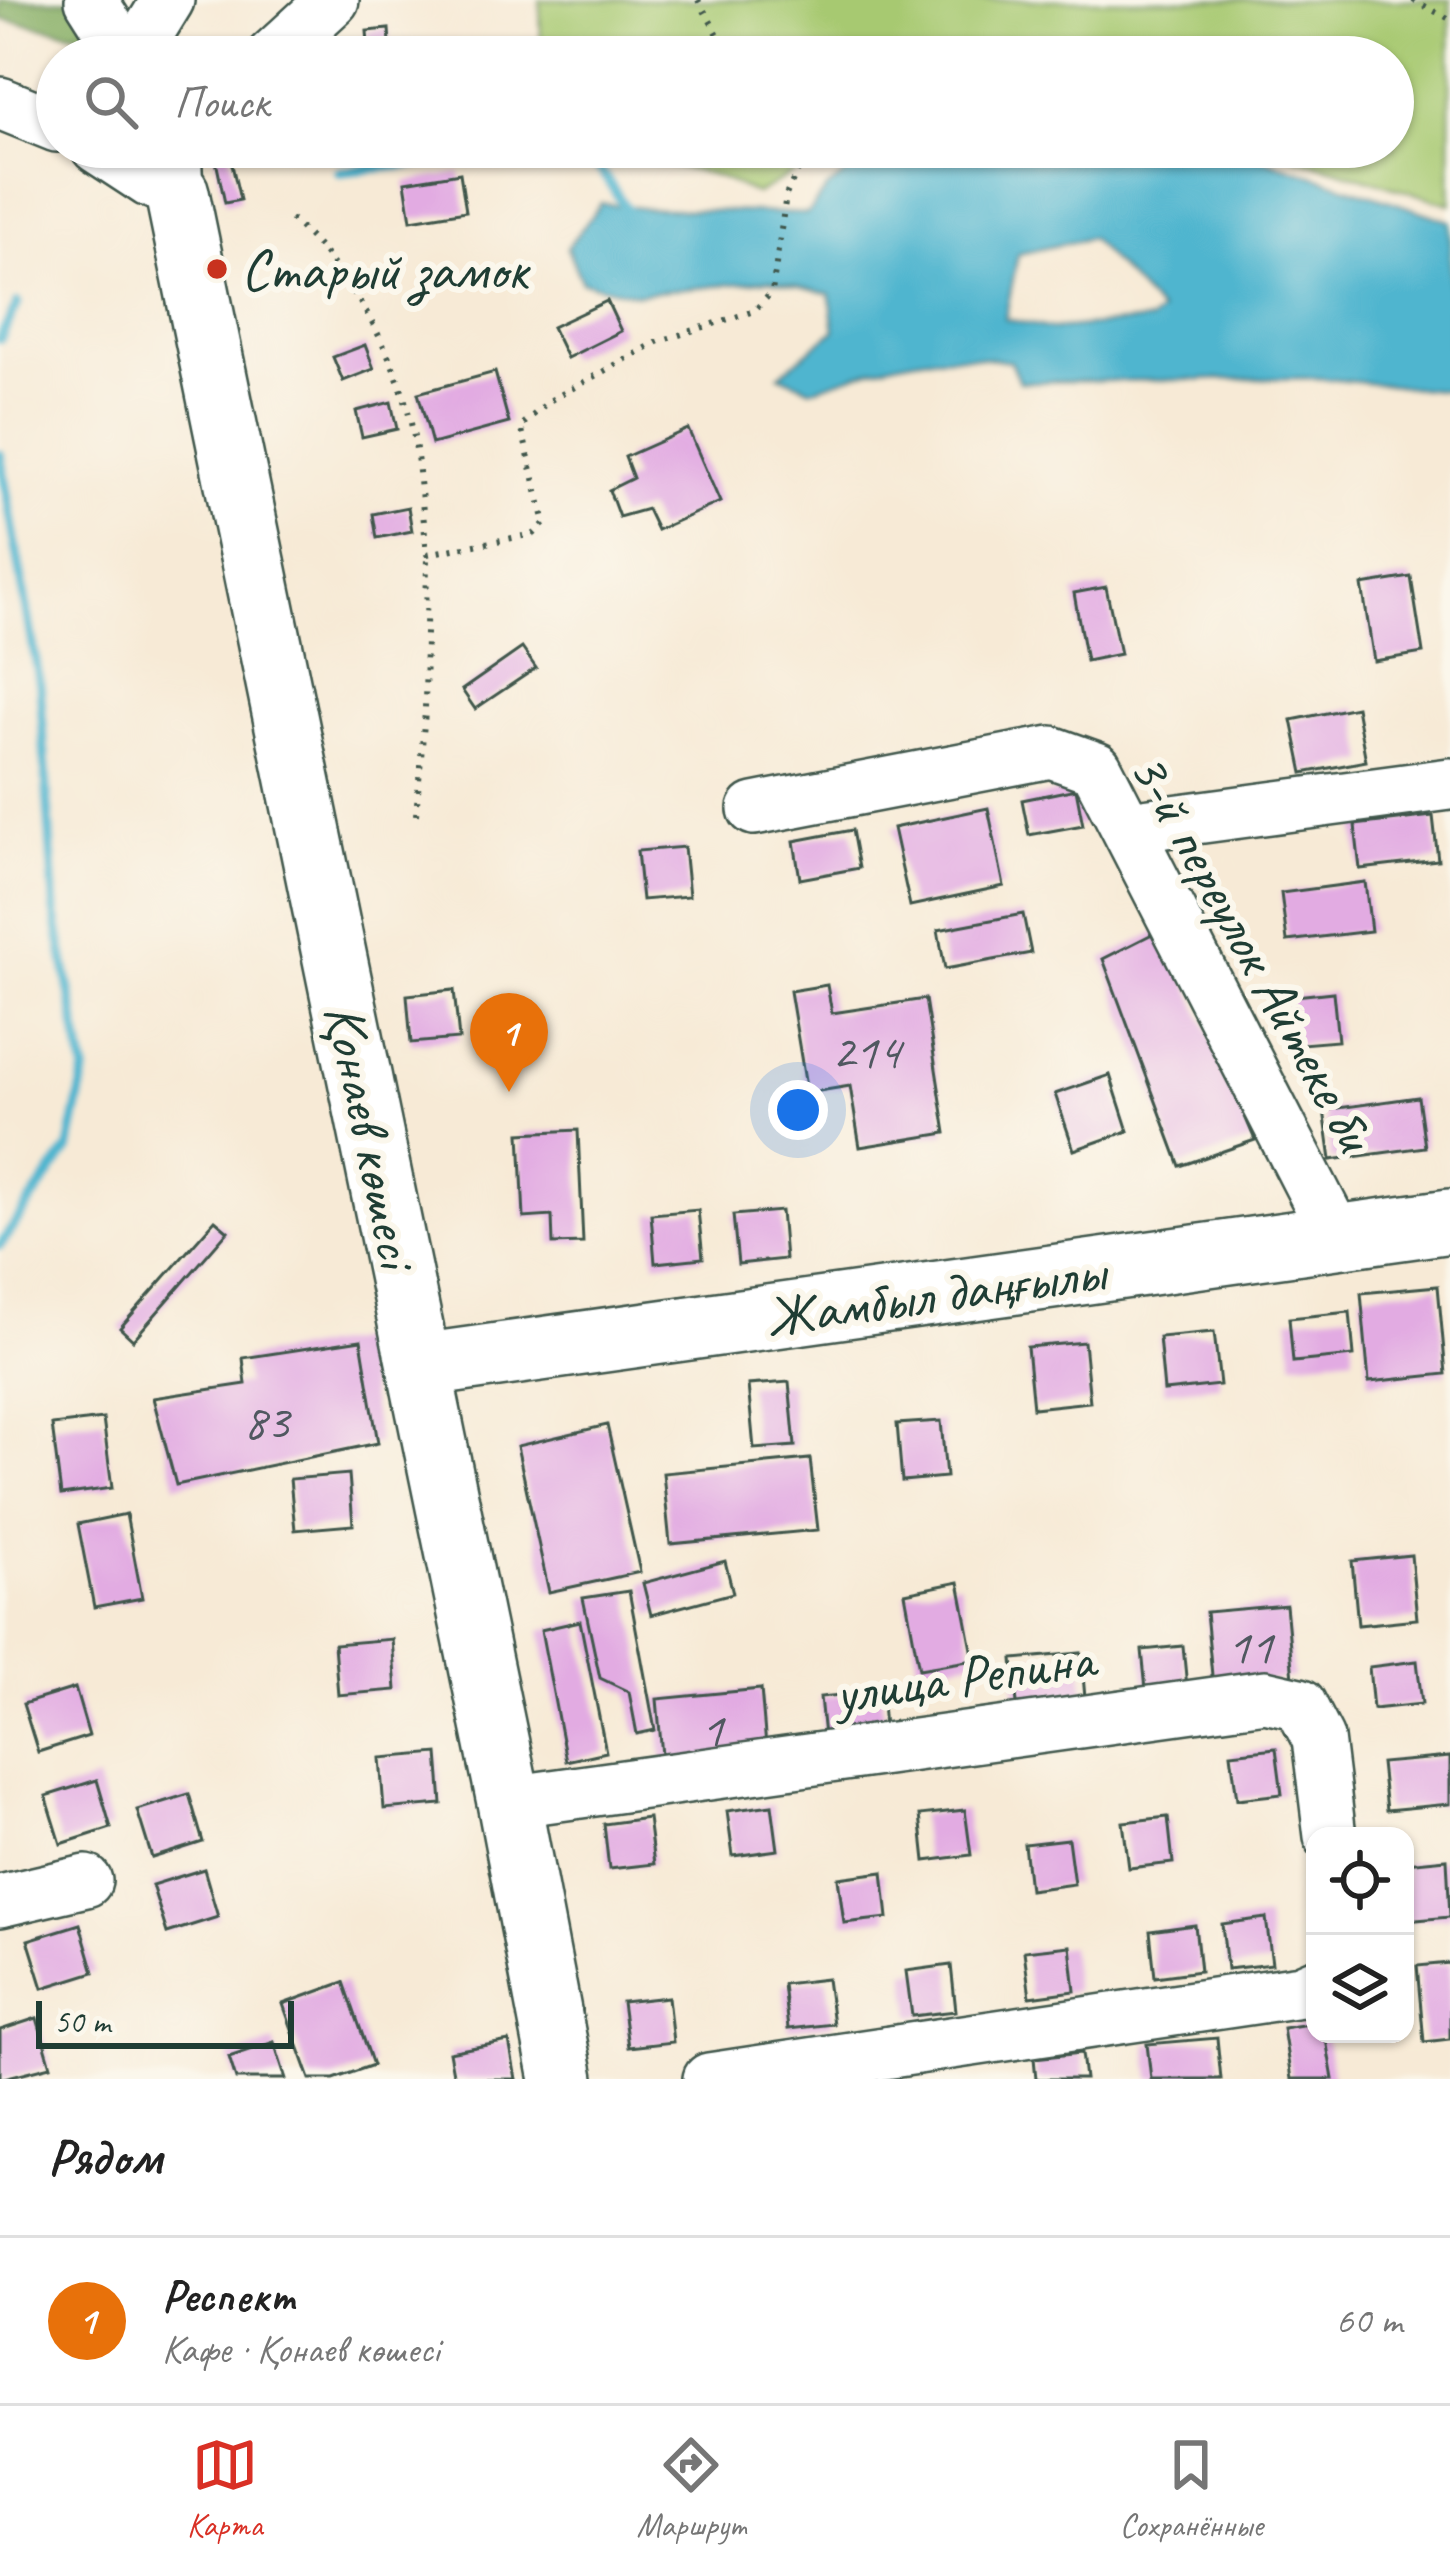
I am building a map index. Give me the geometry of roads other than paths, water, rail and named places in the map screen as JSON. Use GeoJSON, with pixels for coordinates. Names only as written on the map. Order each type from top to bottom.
{"type":"FeatureCollection","features":[{"type":"Feature","properties":{"kind":"main road","name":"Қонаев көшесі"},"geometry":{"type":"LineString","coordinates":[[176,170],[562,2079]]}},
{"type":"Feature","properties":{"kind":"main road","name":"Жамбыл даңғылы"},"geometry":{"type":"LineString","coordinates":[[420,1366],[1450,1221]]}},
{"type":"Feature","properties":{"kind":"street"},"geometry":{"type":"LineString","coordinates":[[91,0],[116,36]]}},
{"type":"Feature","properties":{"kind":"street"},"geometry":{"type":"LineString","coordinates":[[145,36],[170,0]]}},
{"type":"Feature","properties":{"kind":"street"},"geometry":{"type":"LineString","coordinates":[[170,0],[170,36]]}},
{"type":"Feature","properties":{"kind":"street"},"geometry":{"type":"LineString","coordinates":[[294,36],[333,0]]}},
{"type":"Feature","properties":{"kind":"street"},"geometry":{"type":"LineString","coordinates":[[0,101],[36,91]]}},
{"type":"Feature","properties":{"kind":"street"},"geometry":{"type":"LineString","coordinates":[[0,101],[36,117]]}},
{"type":"Feature","properties":{"kind":"street"},"geometry":{"type":"LineString","coordinates":[[129,168],[149,181],[176,170]]}},
{"type":"Feature","properties":{"kind":"street","name":"3-й переулок Айтеке би"},"geometry":{"type":"LineString","coordinates":[[754,809],[1051,752],[1096,768],[1337,1237]]}},
{"type":"Feature","properties":{"kind":"street"},"geometry":{"type":"LineString","coordinates":[[1129,827],[1450,784]]}},
{"type":"Feature","properties":{"kind":"street","name":"улица Репина"},"geometry":{"type":"LineString","coordinates":[[509,1802],[1265,1696],[1300,1704],[1318,1739],[1329,1827]]}},
{"type":"Feature","properties":{"kind":"street"},"geometry":{"type":"LineString","coordinates":[[0,1901],[86,1881]]}},
{"type":"Feature","properties":{"kind":"street"},"geometry":{"type":"LineString","coordinates":[[709,2079],[1306,1989]]}},
{"type":"Feature","properties":{"kind":"water"},"geometry":{"type":"Polygon","coordinates":[[[854,168],[1291,168],[1450,221],[1450,391],[1316,378],[1019,382],[1010,361],[954,356],[908,360],[812,389],[779,375],[835,330],[830,294],[770,280],[638,294],[582,282],[567,248],[601,203],[807,214],[827,189],[854,168]],[[1090,238],[1018,254],[1005,319],[1052,329],[1150,321],[1160,312],[1090,238]]]}},
{"type":"Feature","properties":{"kind":"waterway"},"geometry":{"type":"LineString","coordinates":[[339,172],[375,168]]}},
{"type":"Feature","properties":{"kind":"waterway"},"geometry":{"type":"LineString","coordinates":[[599,168],[630,214]]}},
{"type":"Feature","properties":{"kind":"waterway"},"geometry":{"type":"LineString","coordinates":[[0,339],[18,303]]}},
{"type":"Feature","properties":{"kind":"waterway"},"geometry":{"type":"LineString","coordinates":[[0,454],[40,685],[55,911],[85,1072],[69,1148],[0,1245]]}},
{"type":"Feature","properties":{"kind":"place","name":"Старый замок"},"geometry":{"type":"Point","coordinates":[217,269]}},
{"type":"Feature","properties":{"kind":"place","name":"Респект"},"geometry":{"type":"Point","coordinates":[509,1092]}}]}
